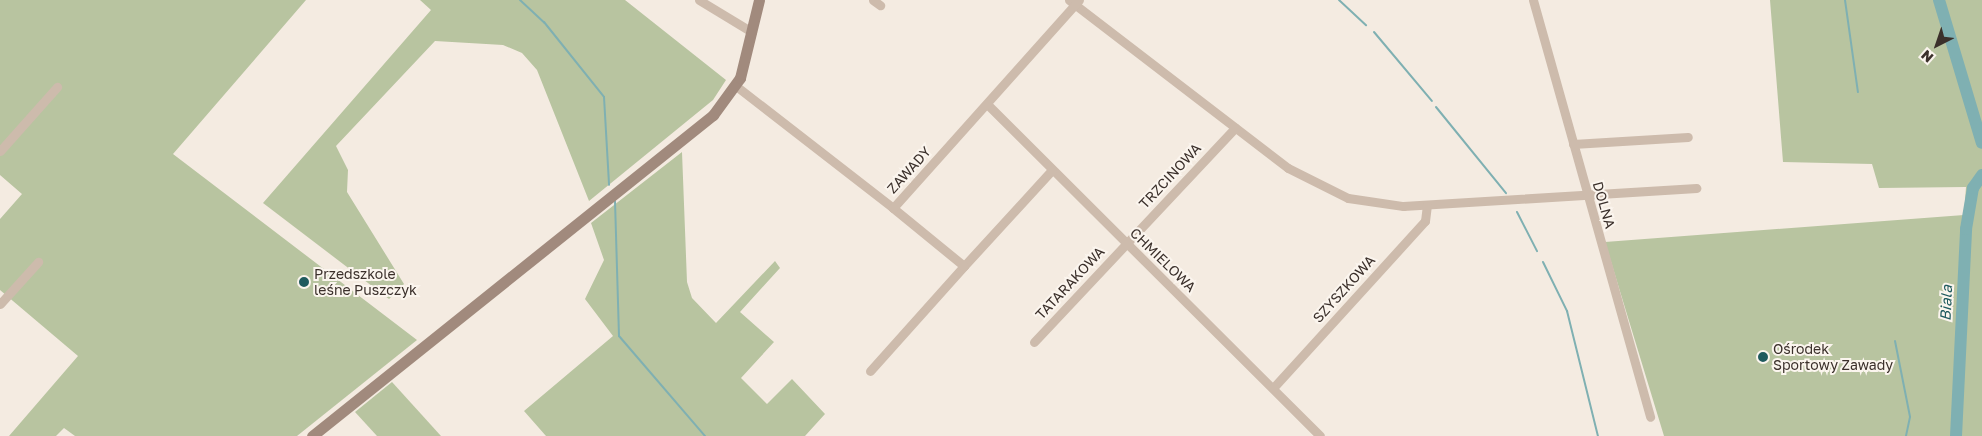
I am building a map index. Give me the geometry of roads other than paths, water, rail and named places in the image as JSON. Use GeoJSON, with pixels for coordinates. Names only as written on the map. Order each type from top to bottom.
{"type":"FeatureCollection","features":[{"type":"Feature","properties":{"kind":"street"},"geometry":{"type":"LineString","coordinates":[[699,0],[752,32]]}},
{"type":"Feature","properties":{"kind":"street"},"geometry":{"type":"LineString","coordinates":[[312,436],[713,115],[736,86],[752,32],[759,0]]}},
{"type":"Feature","properties":{"kind":"street","name":"DOLNA"},"geometry":{"type":"LineString","coordinates":[[1533,0],[1650,417]]}},
{"type":"Feature","properties":{"kind":"street"},"geometry":{"type":"LineString","coordinates":[[1075,1],[1139,54],[1288,168],[1333,192],[1383,205],[1426,205],[1696,188]]}},
{"type":"Feature","properties":{"kind":"street","name":"ZAWADY"},"geometry":{"type":"LineString","coordinates":[[964,266],[893,208],[987,104],[1075,1]]}},
{"type":"Feature","properties":{"kind":"street"},"geometry":{"type":"LineString","coordinates":[[736,86],[893,208]]}},
{"type":"Feature","properties":{"kind":"street"},"geometry":{"type":"LineString","coordinates":[[0,151],[57,87]]}},
{"type":"Feature","properties":{"kind":"street","name":"CHMIELOWA"},"geometry":{"type":"LineString","coordinates":[[987,104],[1320,436]]}},
{"type":"Feature","properties":{"kind":"street","name":"TRZCINOWA"},"geometry":{"type":"LineString","coordinates":[[1127,244],[1235,128]]}},
{"type":"Feature","properties":{"kind":"street"},"geometry":{"type":"LineString","coordinates":[[1573,144],[1688,137]]}},
{"type":"Feature","properties":{"kind":"street"},"geometry":{"type":"LineString","coordinates":[[870,370],[1052,170]]}},
{"type":"Feature","properties":{"kind":"street","name":"SZYSZKOWA"},"geometry":{"type":"LineString","coordinates":[[1273,388],[1425,221],[1426,205]]}},
{"type":"Feature","properties":{"kind":"street","name":"TATARAKOWA"},"geometry":{"type":"LineString","coordinates":[[1034,342],[1127,244]]}},
{"type":"Feature","properties":{"kind":"street"},"geometry":{"type":"LineString","coordinates":[[0,304],[38,262]]}},
{"type":"Feature","properties":{"kind":"waterway"},"geometry":{"type":"LineString","coordinates":[[520,0],[544,22],[604,97],[609,185]]}},
{"type":"Feature","properties":{"kind":"waterway"},"geometry":{"type":"LineString","coordinates":[[1339,0],[1366,25]]}},
{"type":"Feature","properties":{"kind":"waterway"},"geometry":{"type":"LineString","coordinates":[[1845,0],[1858,92]]}},
{"type":"Feature","properties":{"kind":"waterway","name":"Biala"},"geometry":{"type":"LineString","coordinates":[[1939,0],[1982,143]]}},
{"type":"Feature","properties":{"kind":"waterway"},"geometry":{"type":"LineString","coordinates":[[1374,32],[1432,101]]}},
{"type":"Feature","properties":{"kind":"waterway"},"geometry":{"type":"LineString","coordinates":[[1436,107],[1506,193]]}},
{"type":"Feature","properties":{"kind":"waterway","name":"Biala"},"geometry":{"type":"LineString","coordinates":[[1956,436],[1966,229],[1973,188],[1982,175]]}},
{"type":"Feature","properties":{"kind":"waterway"},"geometry":{"type":"LineString","coordinates":[[615,201],[619,336],[705,436]]}},
{"type":"Feature","properties":{"kind":"waterway"},"geometry":{"type":"LineString","coordinates":[[1517,212],[1537,251]]}},
{"type":"Feature","properties":{"kind":"waterway"},"geometry":{"type":"LineString","coordinates":[[1543,262],[1567,311],[1598,436]]}},
{"type":"Feature","properties":{"kind":"waterway"},"geometry":{"type":"LineString","coordinates":[[1895,341],[1910,417],[1906,436]]}},
{"type":"Feature","properties":{"kind":"place","name":"Przedszkole leśne Puszczyk"},"geometry":{"type":"Point","coordinates":[304,282]}},
{"type":"Feature","properties":{"kind":"place","name":"Ośrodek Sportowy Zawady"},"geometry":{"type":"Point","coordinates":[1763,357]}}]}
